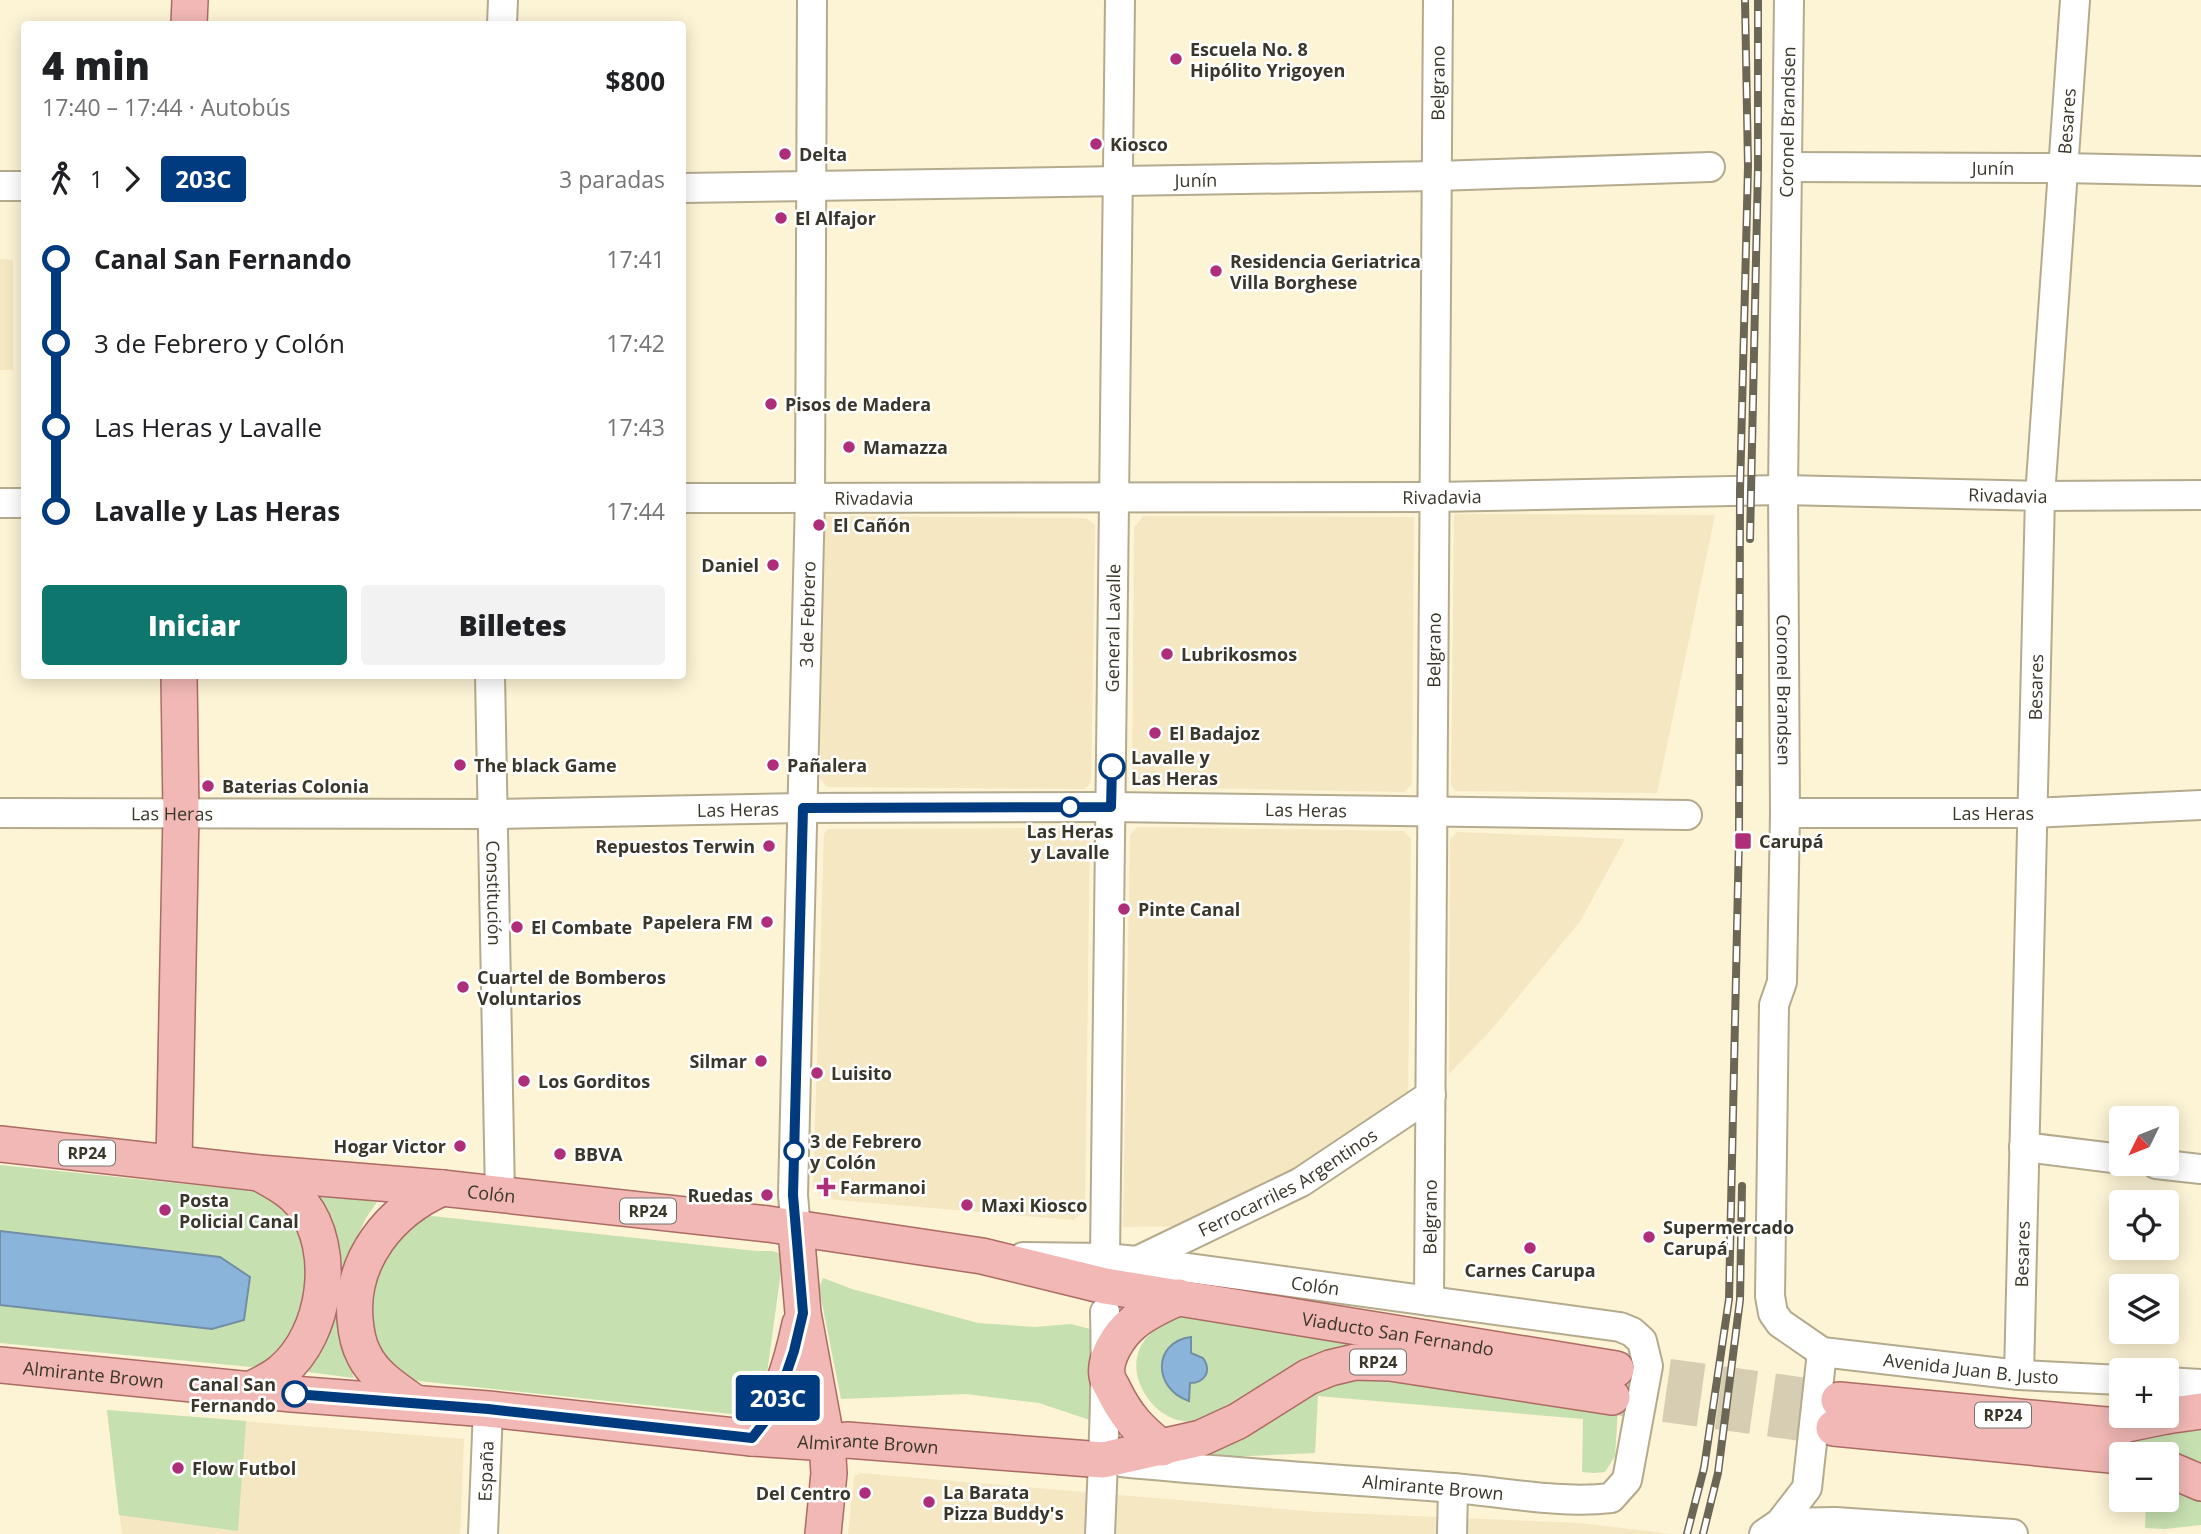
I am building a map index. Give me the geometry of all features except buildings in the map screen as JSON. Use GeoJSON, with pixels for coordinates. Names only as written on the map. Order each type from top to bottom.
{"type":"FeatureCollection","features":[{"type":"Feature","properties":{"kind":"main road"},"geometry":{"type":"LineString","coordinates":[[190,0],[190,21]]}},
{"type":"Feature","properties":{"kind":"main road"},"geometry":{"type":"LineString","coordinates":[[174,1162],[181,813],[179,679]]}},
{"type":"Feature","properties":{"kind":"main road","name":"Colón"},"geometry":{"type":"LineString","coordinates":[[0,1144],[768,1224],[982,1256],[1105,1286],[1179,1297]]}},
{"type":"Feature","properties":{"kind":"main road","name":"RP24"},"geometry":{"type":"LineString","coordinates":[[250,1390],[281,1372],[295,1358],[310,1335],[322,1297],[323,1278],[321,1254],[312,1220],[302,1204],[285,1188],[259,1173]]}},
{"type":"Feature","properties":{"kind":"main road"},"geometry":{"type":"LineString","coordinates":[[415,1403],[382,1379],[364,1357],[356,1335],[353,1300],[363,1263],[376,1241],[406,1208],[419,1198],[442,1188]]}},
{"type":"Feature","properties":{"kind":"main road"},"geometry":{"type":"LineString","coordinates":[[796,1230],[818,1442],[829,1473],[823,1534]]}},
{"type":"Feature","properties":{"kind":"main road"},"geometry":{"type":"LineString","coordinates":[[1162,1448],[1138,1430],[1122,1406],[1107,1377],[1108,1362],[1118,1340],[1132,1324],[1153,1309],[1179,1297]]}},
{"type":"Feature","properties":{"kind":"main road","name":"Viaducto San Fernando"},"geometry":{"type":"LineString","coordinates":[[1162,1448],[1201,1438],[1238,1421],[1308,1377],[1355,1362],[1614,1383],[1179,1297]]}},
{"type":"Feature","properties":{"kind":"main road"},"geometry":{"type":"LineString","coordinates":[[752,1438],[776,1404],[794,1351],[803,1313]]}},
{"type":"Feature","properties":{"kind":"main road","name":"Almirante Brown"},"geometry":{"type":"LineString","coordinates":[[0,1365],[250,1390],[488,1409],[752,1438],[818,1442],[847,1440],[1103,1460]]}},
{"type":"Feature","properties":{"kind":"main road","name":"RP24"},"geometry":{"type":"LineString","coordinates":[[2179,1414],[2201,1411]]}},
{"type":"Feature","properties":{"kind":"main road","name":"RP24"},"geometry":{"type":"LineString","coordinates":[[2109,1425],[1837,1414],[2109,1454]]}},
{"type":"Feature","properties":{"kind":"main road"},"geometry":{"type":"LineString","coordinates":[[799,1534],[818,1442]]}},
{"type":"Feature","properties":{"kind":"main road","name":"RP24"},"geometry":{"type":"LineString","coordinates":[[1103,1460],[1162,1448]]}},
{"type":"Feature","properties":{"kind":"main road"},"geometry":{"type":"LineString","coordinates":[[2179,1474],[2201,1483]]}},
{"type":"Feature","properties":{"kind":"street"},"geometry":{"type":"LineString","coordinates":[[502,21],[503,0]]}},
{"type":"Feature","properties":{"kind":"street","name":"3 de Febrero"},"geometry":{"type":"LineString","coordinates":[[796,1230],[793,1195],[810,497],[812,0]]}},
{"type":"Feature","properties":{"kind":"street","name":"General Lavalle"},"geometry":{"type":"LineString","coordinates":[[1105,1258],[1120,0]]}},
{"type":"Feature","properties":{"kind":"street","name":"Belgrano"},"geometry":{"type":"LineString","coordinates":[[1429,1301],[1438,0]]}},
{"type":"Feature","properties":{"kind":"street","name":"Coronel Brandsen"},"geometry":{"type":"LineString","coordinates":[[1789,0],[1783,491],[1786,813],[1782,982],[1774,1005],[1770,1296],[1773,1313],[1780,1323],[1822,1352]]}},
{"type":"Feature","properties":{"kind":"street","name":"Besares"},"geometry":{"type":"LineString","coordinates":[[2018,1375],[2040,496],[2075,0]]}},
{"type":"Feature","properties":{"kind":"street","name":"Junín"},"geometry":{"type":"LineString","coordinates":[[686,188],[1437,176],[1710,167]]}},
{"type":"Feature","properties":{"kind":"street","name":"Junín"},"geometry":{"type":"LineString","coordinates":[[1787,167],[2201,171]]}},
{"type":"Feature","properties":{"kind":"street"},"geometry":{"type":"LineString","coordinates":[[0,186],[21,186]]}},
{"type":"Feature","properties":{"kind":"street","name":"Rivadavia"},"geometry":{"type":"LineString","coordinates":[[686,498],[1434,497],[1783,491],[2040,496],[2201,495]]}},
{"type":"Feature","properties":{"kind":"street"},"geometry":{"type":"LineString","coordinates":[[0,503],[21,503]]}},
{"type":"Feature","properties":{"kind":"street","name":"Constitución"},"geometry":{"type":"LineString","coordinates":[[490,679],[500,1195]]}},
{"type":"Feature","properties":{"kind":"street","name":"Las Heras"},"geometry":{"type":"LineString","coordinates":[[1786,813],[2031,813],[2201,805]]}},
{"type":"Feature","properties":{"kind":"street","name":"Las Heras"},"geometry":{"type":"LineString","coordinates":[[0,813],[493,814],[803,808],[1111,807],[1687,815]]}},
{"type":"Feature","properties":{"kind":"street","name":"Ferrocarriles Argentinos"},"geometry":{"type":"LineString","coordinates":[[1137,1261],[1301,1182],[1431,1095]]}},
{"type":"Feature","properties":{"kind":"street"},"geometry":{"type":"LineString","coordinates":[[2024,1147],[2109,1158]]}},
{"type":"Feature","properties":{"kind":"street"},"geometry":{"type":"LineString","coordinates":[[2179,1167],[2201,1169]]}},
{"type":"Feature","properties":{"kind":"street","name":"Colón"},"geometry":{"type":"LineString","coordinates":[[982,1256],[1137,1261],[1620,1327],[1632,1332],[1642,1341],[1648,1366],[1627,1480],[1611,1498]]}},
{"type":"Feature","properties":{"kind":"street"},"geometry":{"type":"LineString","coordinates":[[1101,1534],[1107,1377],[1105,1312]]}},
{"type":"Feature","properties":{"kind":"street"},"geometry":{"type":"LineString","coordinates":[[1772,1528],[1807,1489],[1822,1352]]}},
{"type":"Feature","properties":{"kind":"street","name":"Avenida Juan B. Justo"},"geometry":{"type":"LineString","coordinates":[[1822,1352],[2018,1375],[2109,1379]]}},
{"type":"Feature","properties":{"kind":"street"},"geometry":{"type":"LineString","coordinates":[[2179,1383],[2201,1384]]}},
{"type":"Feature","properties":{"kind":"street","name":"España"},"geometry":{"type":"LineString","coordinates":[[483,1534],[488,1409]]}},
{"type":"Feature","properties":{"kind":"street"},"geometry":{"type":"LineString","coordinates":[[1162,1448],[1201,1470]]}},
{"type":"Feature","properties":{"kind":"street","name":"Almirante Brown"},"geometry":{"type":"LineString","coordinates":[[1103,1460],[1587,1501],[1611,1498]]}},
{"type":"Feature","properties":{"kind":"street"},"geometry":{"type":"LineString","coordinates":[[1452,1488],[1452,1534]]}},
{"type":"Feature","properties":{"kind":"street"},"geometry":{"type":"LineString","coordinates":[[1807,1489],[1819,1508],[1835,1522]]}},
{"type":"Feature","properties":{"kind":"street"},"geometry":{"type":"LineString","coordinates":[[1772,1528],[1835,1522],[2013,1534]]}},
{"type":"Feature","properties":{"kind":"shaded area"},"geometry":{"type":"Polygon","coordinates":[[[0,259],[13,260],[13,370],[0,370],[0,259]]]}},
{"type":"Feature","properties":{"kind":"shaded area"},"geometry":{"type":"Polygon","coordinates":[[[1454,514],[1715,515],[1657,793],[1455,791],[1451,785],[1454,514]]]}},
{"type":"Feature","properties":{"kind":"shaded area"},"geometry":{"type":"Polygon","coordinates":[[[824,516],[1086,518],[1095,525],[1091,782],[1085,789],[827,787],[820,778],[824,516]]]}},
{"type":"Feature","properties":{"kind":"shaded area"},"geometry":{"type":"Polygon","coordinates":[[[1143,516],[1414,517],[1412,784],[1404,792],[1140,787],[1132,777],[1134,528],[1143,516]]]}},
{"type":"Feature","properties":{"kind":"shaded area"},"geometry":{"type":"Polygon","coordinates":[[[1137,827],[1404,831],[1411,839],[1408,1095],[1329,1153],[1195,1226],[1123,1227],[1130,835],[1137,827]]]}},
{"type":"Feature","properties":{"kind":"shaded area"},"geometry":{"type":"Polygon","coordinates":[[[1090,828],[1085,1211],[1073,1220],[826,1199],[813,1187],[824,834],[828,829],[1090,828]]]}},
{"type":"Feature","properties":{"kind":"shaded area"},"geometry":{"type":"Polygon","coordinates":[[[1457,832],[1625,839],[1581,920],[1491,1030],[1449,1074],[1450,839],[1457,832]]]}},
{"type":"Feature","properties":{"kind":"shaded area"},"geometry":{"type":"Polygon","coordinates":[[[107,1410],[464,1439],[460,1534],[122,1534],[107,1410]]]}},
{"type":"Feature","properties":{"kind":"shaded area"},"geometry":{"type":"Polygon","coordinates":[[[860,1473],[1318,1512],[1580,1523],[1672,1534],[848,1534],[854,1477],[860,1473]]]}},
{"type":"Feature","properties":{"kind":"green space"},"geometry":{"type":"Polygon","coordinates":[[[0,1165],[253,1191],[285,1206],[299,1227],[311,1277],[298,1331],[266,1363],[251,1367],[0,1343],[0,1305],[212,1329],[219,1257],[0,1231],[0,1165]]]}},
{"type":"Feature","properties":{"kind":"green space"},"geometry":{"type":"Polygon","coordinates":[[[319,1195],[377,1202],[355,1242],[349,1264],[347,1357],[354,1378],[308,1372],[329,1330],[331,1229],[319,1195]]]}},
{"type":"Feature","properties":{"kind":"green space"},"geometry":{"type":"Polygon","coordinates":[[[432,1216],[779,1253],[781,1271],[764,1395],[754,1410],[741,1415],[409,1380],[388,1364],[370,1328],[375,1266],[419,1219],[432,1216]]]}},
{"type":"Feature","properties":{"kind":"green space"},"geometry":{"type":"Polygon","coordinates":[[[823,1278],[852,1289],[978,1323],[1035,1327],[1071,1324],[1090,1329],[1090,1420],[1039,1403],[966,1394],[841,1399],[819,1288],[823,1278]]]}},
{"type":"Feature","properties":{"kind":"green space"},"geometry":{"type":"Polygon","coordinates":[[[1185,1311],[1405,1350],[1205,1420],[1180,1421],[1154,1406],[1141,1387],[1136,1365],[1146,1338],[1161,1325],[1185,1311]]]}},
{"type":"Feature","properties":{"kind":"green space"},"geometry":{"type":"Polygon","coordinates":[[[1373,1376],[1618,1409],[1615,1456],[1605,1472],[1582,1472],[1583,1419],[1318,1396],[1315,1453],[1203,1458],[1207,1452],[1288,1405],[1343,1380],[1373,1376]]]}},
{"type":"Feature","properties":{"kind":"green space","name":"Flow Futbol"},"geometry":{"type":"Polygon","coordinates":[[[107,1410],[246,1421],[238,1531],[119,1515],[107,1410]]]}},
{"type":"Feature","properties":{"kind":"green space"},"geometry":{"type":"Polygon","coordinates":[[[2201,1421],[2201,1473],[2179,1463],[2179,1442],[2118,1442],[2179,1428],[2201,1421]]]}},
{"type":"Feature","properties":{"kind":"green space"},"geometry":{"type":"Polygon","coordinates":[[[2179,1483],[2201,1493],[2201,1525],[2145,1528],[2146,1512],[2179,1512],[2179,1483]]]}},
{"type":"Feature","properties":{"kind":"water","name":"Canal San Fernando"},"geometry":{"type":"Polygon","coordinates":[[[0,1231],[220,1257],[250,1277],[244,1320],[212,1329],[0,1305],[0,1231]]]}},
{"type":"Feature","properties":{"kind":"water"},"geometry":{"type":"Polygon","coordinates":[[[1191,1337],[1191,1353],[1203,1358],[1207,1372],[1200,1381],[1190,1383],[1189,1401],[1169,1387],[1162,1366],[1169,1347],[1191,1337]]]}},
{"type":"Feature","properties":{"kind":"tunnel"},"geometry":{"type":"LineString","coordinates":[[1616,1369],[1839,1400]]}},
{"type":"Feature","properties":{"kind":"tunnel"},"geometry":{"type":"LineString","coordinates":[[1612,1397],[1834,1428]]}},
{"type":"Feature","properties":{"kind":"railway"},"geometry":{"type":"LineString","coordinates":[[1687,1534],[1704,1468],[1729,1299],[1739,837],[1740,491],[1748,166],[1745,0]]}},
{"type":"Feature","properties":{"kind":"railway"},"geometry":{"type":"LineString","coordinates":[[1750,539],[1758,167],[1758,0]]}},
{"type":"Feature","properties":{"kind":"railway"},"geometry":{"type":"LineString","coordinates":[[1703,1534],[1718,1473],[1740,1300],[1742,1186]]}},
{"type":"Feature","properties":{"kind":"bus line","name":"203C"},"geometry":{"type":"LineString","coordinates":[[295,1394],[488,1409],[752,1438],[776,1404],[794,1351],[803,1313],[793,1195],[803,808],[1111,807],[1112,767]]}},
{"type":"Feature","properties":{"kind":"place","name":"Escuela No. 8 Hipólito Yrigoyen"},"geometry":{"type":"Point","coordinates":[1176,59]}},
{"type":"Feature","properties":{"kind":"place","name":"Kiosco"},"geometry":{"type":"Point","coordinates":[1096,144]}},
{"type":"Feature","properties":{"kind":"place","name":"Delta"},"geometry":{"type":"Point","coordinates":[785,154]}},
{"type":"Feature","properties":{"kind":"place","name":"El Alfajor"},"geometry":{"type":"Point","coordinates":[781,218]}},
{"type":"Feature","properties":{"kind":"place","name":"Residencia Geriatrica Villa Borghese"},"geometry":{"type":"Point","coordinates":[1216,271]}},
{"type":"Feature","properties":{"kind":"place","name":"Pisos de Madera"},"geometry":{"type":"Point","coordinates":[771,404]}},
{"type":"Feature","properties":{"kind":"place","name":"Mamazza"},"geometry":{"type":"Point","coordinates":[849,447]}},
{"type":"Feature","properties":{"kind":"place","name":"El Cañón"},"geometry":{"type":"Point","coordinates":[819,525]}},
{"type":"Feature","properties":{"kind":"place","name":"Daniel"},"geometry":{"type":"Point","coordinates":[773,565]}},
{"type":"Feature","properties":{"kind":"place","name":"Lubrikosmos"},"geometry":{"type":"Point","coordinates":[1167,654]}},
{"type":"Feature","properties":{"kind":"place","name":"El Badajoz"},"geometry":{"type":"Point","coordinates":[1155,733]}},
{"type":"Feature","properties":{"kind":"place","name":"The black Game"},"geometry":{"type":"Point","coordinates":[460,765]}},
{"type":"Feature","properties":{"kind":"place","name":"Pañalera"},"geometry":{"type":"Point","coordinates":[773,765]}},
{"type":"Feature","properties":{"kind":"place","name":"Lavalle y Las Heras"},"geometry":{"type":"Point","coordinates":[1112,767]}},
{"type":"Feature","properties":{"kind":"place","name":"Baterias Colonia"},"geometry":{"type":"Point","coordinates":[208,786]}},
{"type":"Feature","properties":{"kind":"place","name":"Las Heras y Lavalle"},"geometry":{"type":"Point","coordinates":[1070,807]}},
{"type":"Feature","properties":{"kind":"place","name":"Carupá"},"geometry":{"type":"Point","coordinates":[1743,841]}},
{"type":"Feature","properties":{"kind":"place","name":"Repuestos Terwin"},"geometry":{"type":"Point","coordinates":[769,846]}},
{"type":"Feature","properties":{"kind":"place","name":"Pinte Canal"},"geometry":{"type":"Point","coordinates":[1124,909]}},
{"type":"Feature","properties":{"kind":"place","name":"Papelera FM"},"geometry":{"type":"Point","coordinates":[767,922]}},
{"type":"Feature","properties":{"kind":"place","name":"El Combate"},"geometry":{"type":"Point","coordinates":[517,927]}},
{"type":"Feature","properties":{"kind":"place","name":"Cuartel de Bomberos Voluntarios"},"geometry":{"type":"Point","coordinates":[463,987]}},
{"type":"Feature","properties":{"kind":"place","name":"Silmar"},"geometry":{"type":"Point","coordinates":[761,1061]}},
{"type":"Feature","properties":{"kind":"place","name":"Luisito"},"geometry":{"type":"Point","coordinates":[817,1073]}},
{"type":"Feature","properties":{"kind":"place","name":"Los Gorditos"},"geometry":{"type":"Point","coordinates":[524,1081]}},
{"type":"Feature","properties":{"kind":"place","name":"Hogar Victor"},"geometry":{"type":"Point","coordinates":[460,1146]}},
{"type":"Feature","properties":{"kind":"place","name":"3 de Febrero y Colón"},"geometry":{"type":"Point","coordinates":[794,1151]}},
{"type":"Feature","properties":{"kind":"place","name":"BBVA"},"geometry":{"type":"Point","coordinates":[560,1154]}},
{"type":"Feature","properties":{"kind":"place","name":"Farmanoi"},"geometry":{"type":"Point","coordinates":[826,1187]}},
{"type":"Feature","properties":{"kind":"place","name":"Ruedas"},"geometry":{"type":"Point","coordinates":[767,1195]}},
{"type":"Feature","properties":{"kind":"place","name":"Maxi Kiosco"},"geometry":{"type":"Point","coordinates":[967,1205]}},
{"type":"Feature","properties":{"kind":"place","name":"Posta Policial Canal"},"geometry":{"type":"Point","coordinates":[165,1210]}},
{"type":"Feature","properties":{"kind":"place","name":"Supermercado Carupá"},"geometry":{"type":"Point","coordinates":[1649,1237]}},
{"type":"Feature","properties":{"kind":"place","name":"Carnes Carupa"},"geometry":{"type":"Point","coordinates":[1530,1248]}},
{"type":"Feature","properties":{"kind":"place","name":"Canal San Fernando"},"geometry":{"type":"Point","coordinates":[295,1394]}},
{"type":"Feature","properties":{"kind":"place","name":"Flow Futbol"},"geometry":{"type":"Point","coordinates":[178,1468]}},
{"type":"Feature","properties":{"kind":"place","name":"Del Centro"},"geometry":{"type":"Point","coordinates":[865,1493]}},
{"type":"Feature","properties":{"kind":"place","name":"La Barata Pizza Buddy's"},"geometry":{"type":"Point","coordinates":[929,1502]}}]}
